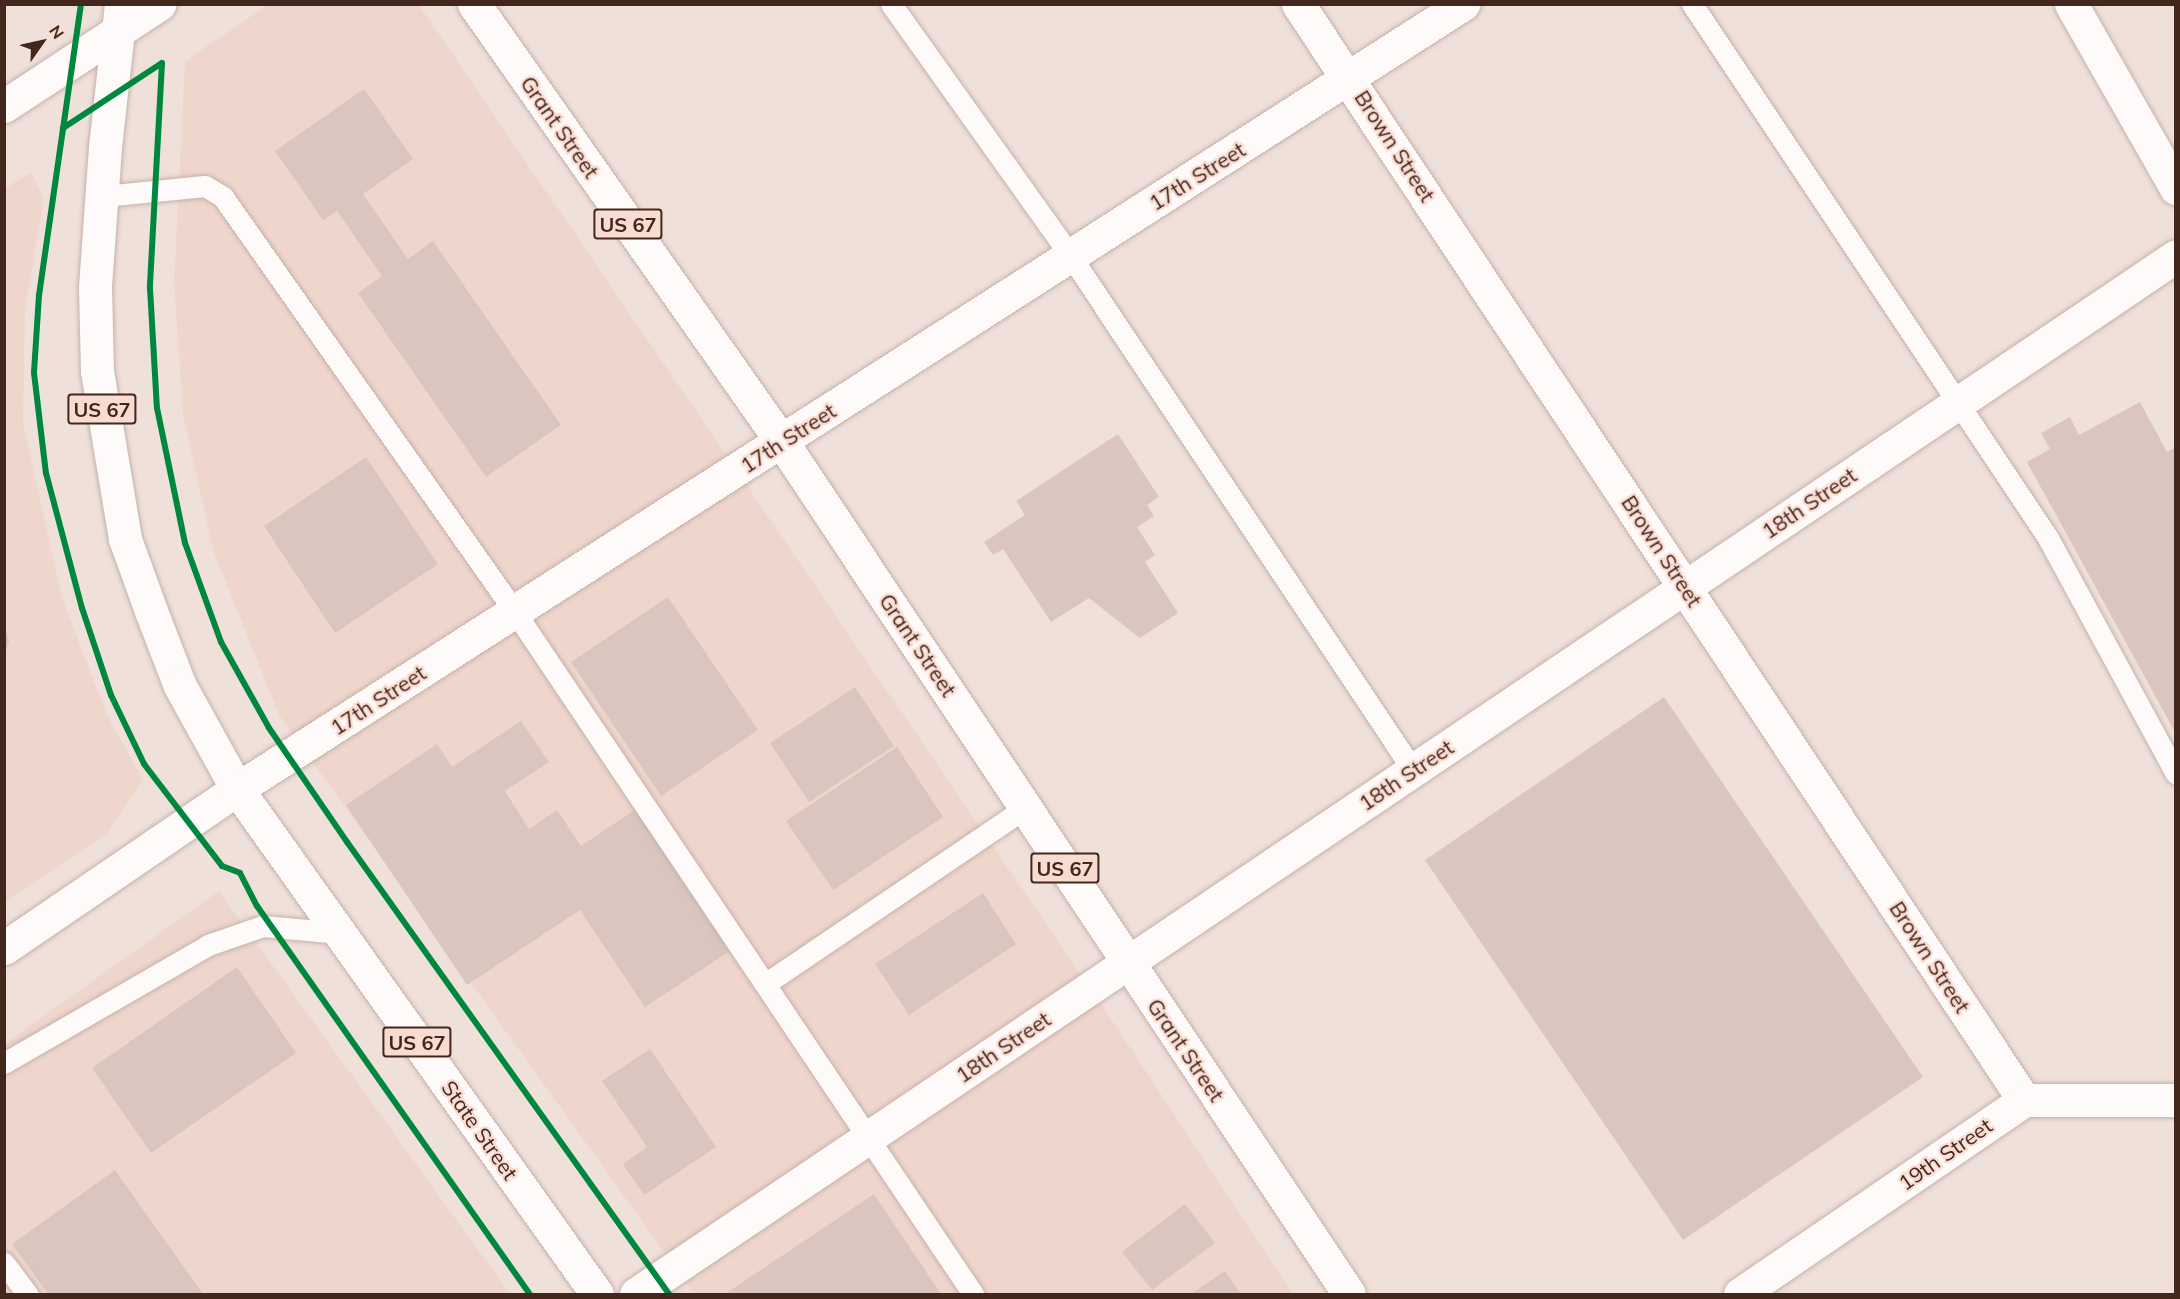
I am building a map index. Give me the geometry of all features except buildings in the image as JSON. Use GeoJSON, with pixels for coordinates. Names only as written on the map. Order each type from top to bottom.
{"type":"FeatureCollection","features":[{"type":"Feature","properties":{"kind":"street"},"geometry":{"type":"LineString","coordinates":[[4,106],[120,18],[159,4]]}},
{"type":"Feature","properties":{"kind":"street","name":"Grant Street"},"geometry":{"type":"LineString","coordinates":[[474,4],[782,442],[1349,1294]]}},
{"type":"Feature","properties":{"kind":"street","name":"Brown Street"},"geometry":{"type":"LineString","coordinates":[[1298,4],[1351,79],[2024,1100]]}},
{"type":"Feature","properties":{"kind":"street","name":"17th Street"},"geometry":{"type":"LineString","coordinates":[[4,948],[237,789],[782,442],[1070,255],[1351,79],[1463,4]]}},
{"type":"Feature","properties":{"kind":"street"},"geometry":{"type":"LineString","coordinates":[[2071,4],[2175,188]]}},
{"type":"Feature","properties":{"kind":"street","name":"US 67"},"geometry":{"type":"LineString","coordinates":[[120,18],[105,147],[104,196],[95,288],[97,371],[125,539],[180,686],[237,789]]}},
{"type":"Feature","properties":{"kind":"street","name":"18th Street"},"geometry":{"type":"LineString","coordinates":[[636,1294],[2175,256]]}},
{"type":"Feature","properties":{"kind":"street","name":"State Street"},"geometry":{"type":"LineString","coordinates":[[237,789],[597,1294]]}},
{"type":"Feature","properties":{"kind":"street"},"geometry":{"type":"LineString","coordinates":[[2024,1100],[2175,1100]]}},
{"type":"Feature","properties":{"kind":"street","name":"19th Street"},"geometry":{"type":"LineString","coordinates":[[1740,1294],[2024,1100]]}},
{"type":"Feature","properties":{"kind":"lane"},"geometry":{"type":"LineString","coordinates":[[891,4],[1070,255],[1413,770]]}},
{"type":"Feature","properties":{"kind":"lane"},"geometry":{"type":"LineString","coordinates":[[1692,4],[1960,401],[2048,538],[2175,774]]}},
{"type":"Feature","properties":{"kind":"lane"},"geometry":{"type":"LineString","coordinates":[[104,196],[205,186],[223,196],[515,612],[974,1294]]}},
{"type":"Feature","properties":{"kind":"lane"},"geometry":{"type":"LineString","coordinates":[[765,984],[1026,808]]}},
{"type":"Feature","properties":{"kind":"lane"},"geometry":{"type":"LineString","coordinates":[[4,1063],[208,945],[263,927],[341,933]]}},
{"type":"Feature","properties":{"kind":"lane"},"geometry":{"type":"LineString","coordinates":[[4,1263],[27,1294]]}},
{"type":"Feature","properties":{"kind":"shaded area"},"geometry":{"type":"Polygon","coordinates":[[[268,5],[419,5],[1126,1041],[1293,1294],[694,1294],[279,715],[213,550],[183,415],[174,283],[185,61],[268,5]]]}},
{"type":"Feature","properties":{"kind":"shaded area"},"geometry":{"type":"Polygon","coordinates":[[[31,172],[44,198],[25,312],[23,422],[62,598],[107,715],[143,780],[106,835],[5,902],[4,189],[31,172]]]}},
{"type":"Feature","properties":{"kind":"shaded area"},"geometry":{"type":"Polygon","coordinates":[[[219,891],[510,1294],[5,1294],[4,1044],[219,891]]]}},
{"type":"Feature","properties":{"kind":"cycle path"},"geometry":{"type":"LineString","coordinates":[[81,4],[39,295],[34,373],[46,473],[82,608],[111,695],[144,764],[222,866],[240,873],[257,906],[530,1294]]}},
{"type":"Feature","properties":{"kind":"cycle path"},"geometry":{"type":"LineString","coordinates":[[162,63],[150,288],[157,408],[185,543],[221,642],[269,728],[347,842],[669,1294]]}},
{"type":"Feature","properties":{"kind":"cycle path"},"geometry":{"type":"LineString","coordinates":[[63,128],[162,63]]}}]}
